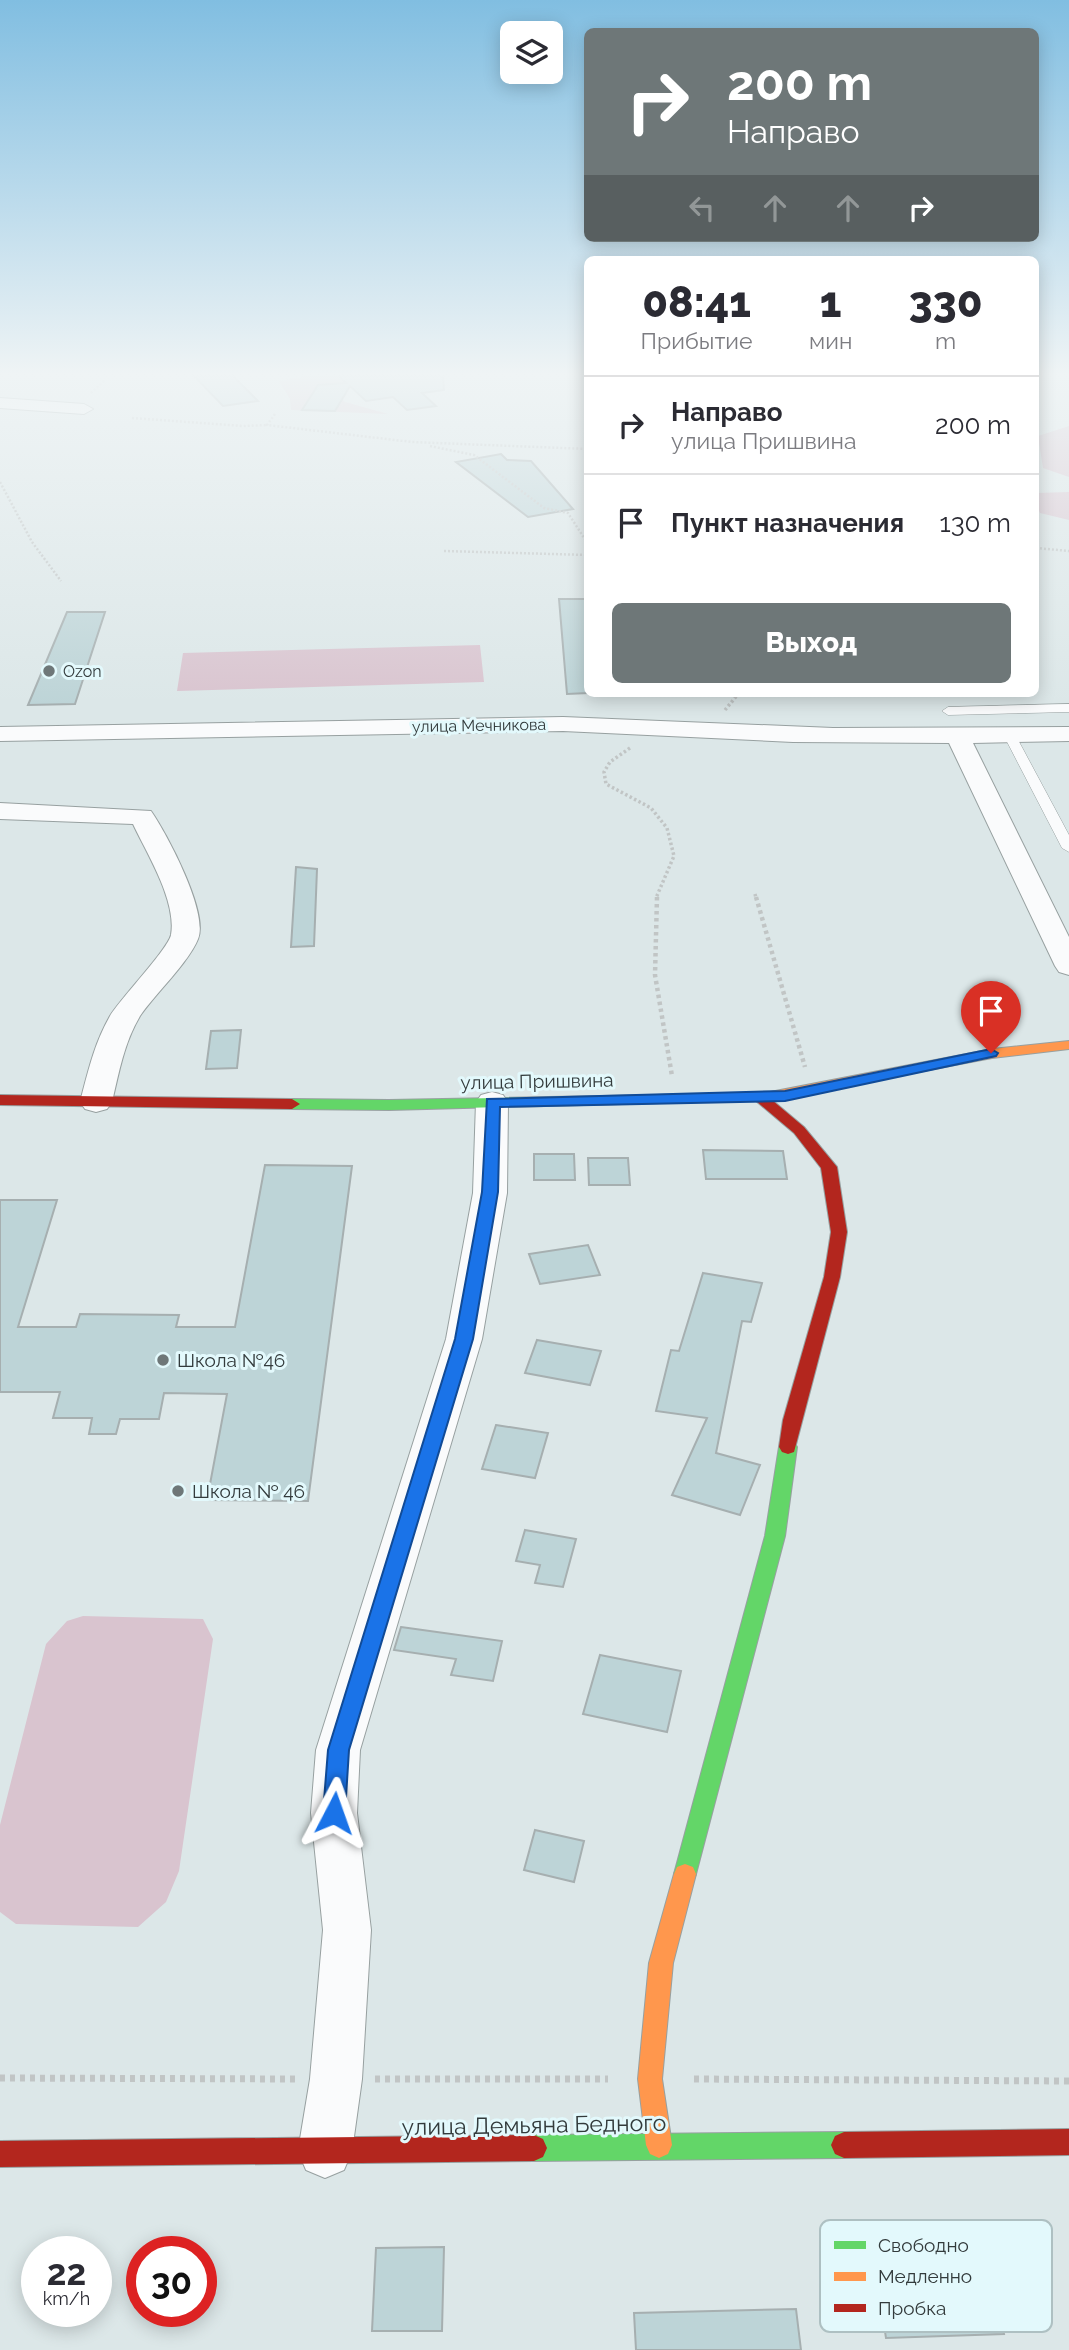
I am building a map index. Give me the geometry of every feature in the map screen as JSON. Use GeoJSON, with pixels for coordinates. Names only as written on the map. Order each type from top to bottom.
{"type":"FeatureCollection","features":[{"type":"Feature","properties":{"kind":"street","name":"улица Мечникова"},"geometry":{"type":"LineString","coordinates":[[0,733],[632,724],[683,731],[958,737],[1069,734]]}},
{"type":"Feature","properties":{"kind":"street"},"geometry":{"type":"LineString","coordinates":[[958,737],[1069,966]]}},
{"type":"Feature","properties":{"kind":"street"},"geometry":{"type":"LineString","coordinates":[[0,811],[142,817],[178,891],[185,920],[185,939],[126,1015],[109,1048],[96,1102]]}},
{"type":"Feature","properties":{"kind":"street","name":"улица Пришвина"},"geometry":{"type":"LineString","coordinates":[[0,1100],[389,1105],[761,1098],[812,1091],[1016,1048],[1069,1045]]}},
{"type":"Feature","properties":{"kind":"street"},"geometry":{"type":"LineString","coordinates":[[659,2145],[650,2079],[661,1963],[775,1536],[792,1420],[832,1277],[839,1232],[829,1167],[799,1130],[761,1098]]}},
{"type":"Feature","properties":{"kind":"street"},"geometry":{"type":"LineString","coordinates":[[325,2151],[336,2079],[347,1930],[334,1813],[338,1750],[464,1339],[490,1192],[492,1102]]}},
{"type":"Feature","properties":{"kind":"street","name":"улица Демьяна Бедного"},"geometry":{"type":"LineString","coordinates":[[0,2154],[1069,2142]]}},
{"type":"Feature","properties":{"kind":"lane"},"geometry":{"type":"LineString","coordinates":[[948,711],[1069,708]]}},
{"type":"Feature","properties":{"kind":"lane"},"geometry":{"type":"LineString","coordinates":[[1010,736],[1069,848]]}},
{"type":"Feature","properties":{"kind":"path"},"geometry":{"type":"LineString","coordinates":[[2,486],[32,541],[61,581]]}},
{"type":"Feature","properties":{"kind":"path"},"geometry":{"type":"LineString","coordinates":[[515,486],[544,508],[568,513],[584,538]]}},
{"type":"Feature","properties":{"kind":"path"},"geometry":{"type":"LineString","coordinates":[[1039,548],[1069,551]]}},
{"type":"Feature","properties":{"kind":"path"},"geometry":{"type":"LineString","coordinates":[[444,551],[584,555]]}},
{"type":"Feature","properties":{"kind":"path"},"geometry":{"type":"LineString","coordinates":[[632,724],[643,729],[644,739],[610,762],[604,772],[606,784],[651,808],[667,828],[674,856],[655,901],[655,975],[676,1100]]}},
{"type":"Feature","properties":{"kind":"path"},"geometry":{"type":"LineString","coordinates":[[755,894],[812,1091]]}},
{"type":"Feature","properties":{"kind":"path"},"geometry":{"type":"LineString","coordinates":[[0,2078],[1069,2081]]}},
{"type":"Feature","properties":{"kind":"shaded area"},"geometry":{"type":"Polygon","coordinates":[[[1069,492],[1069,520],[1040,513],[1039,493],[1069,492]]]}},
{"type":"Feature","properties":{"kind":"shaded area"},"geometry":{"type":"Polygon","coordinates":[[[480,645],[484,682],[177,691],[183,653],[480,645]]]}},
{"type":"Feature","properties":{"kind":"shaded area"},"geometry":{"type":"Polygon","coordinates":[[[83,1616],[203,1619],[213,1639],[179,1871],[166,1902],[138,1927],[16,1924],[0,1912],[0,1825],[46,1644],[67,1621],[83,1616]]]}},
{"type":"Feature","properties":{"kind":"building"},"geometry":{"type":"Polygon","coordinates":[[[487,486],[553,486],[573,509],[528,517],[487,486]]]}},
{"type":"Feature","properties":{"kind":"building"},"geometry":{"type":"Polygon","coordinates":[[[559,599],[584,599],[584,693],[567,694],[559,599]]]}},
{"type":"Feature","properties":{"kind":"building"},"geometry":{"type":"Polygon","coordinates":[[[67,612],[105,612],[75,704],[28,705],[67,612]]]}},
{"type":"Feature","properties":{"kind":"building"},"geometry":{"type":"Polygon","coordinates":[[[296,867],[317,869],[314,946],[291,947],[296,867]]]}},
{"type":"Feature","properties":{"kind":"building"},"geometry":{"type":"Polygon","coordinates":[[[241,1030],[237,1068],[206,1069],[211,1031],[241,1030]]]}},
{"type":"Feature","properties":{"kind":"building"},"geometry":{"type":"Polygon","coordinates":[[[703,1150],[783,1151],[787,1179],[706,1179],[703,1150]]]}},
{"type":"Feature","properties":{"kind":"building"},"geometry":{"type":"Polygon","coordinates":[[[534,1154],[574,1154],[575,1180],[534,1180],[534,1154]]]}},
{"type":"Feature","properties":{"kind":"building"},"geometry":{"type":"Polygon","coordinates":[[[588,1158],[628,1158],[630,1185],[589,1185],[588,1158]]]}},
{"type":"Feature","properties":{"kind":"building","name":"Школа №46"},"geometry":{"type":"Polygon","coordinates":[[[265,1165],[352,1166],[308,1501],[207,1500],[227,1394],[164,1393],[159,1419],[120,1419],[116,1434],[89,1434],[92,1418],[53,1418],[60,1392],[0,1392],[0,1200],[57,1200],[18,1327],[76,1327],[80,1314],[179,1315],[176,1327],[235,1327],[265,1165]]]}},
{"type":"Feature","properties":{"kind":"building"},"geometry":{"type":"Polygon","coordinates":[[[588,1245],[600,1275],[540,1284],[529,1254],[588,1245]]]}},
{"type":"Feature","properties":{"kind":"building"},"geometry":{"type":"Polygon","coordinates":[[[703,1273],[762,1283],[751,1322],[742,1321],[716,1453],[760,1465],[740,1515],[672,1495],[707,1418],[656,1411],[671,1350],[679,1351],[703,1273]]]}},
{"type":"Feature","properties":{"kind":"building"},"geometry":{"type":"Polygon","coordinates":[[[537,1340],[601,1351],[590,1385],[525,1373],[537,1340]]]}},
{"type":"Feature","properties":{"kind":"building"},"geometry":{"type":"Polygon","coordinates":[[[496,1425],[548,1433],[535,1478],[482,1469],[496,1425]]]}},
{"type":"Feature","properties":{"kind":"building"},"geometry":{"type":"Polygon","coordinates":[[[525,1530],[576,1539],[563,1587],[535,1583],[540,1565],[516,1561],[525,1530]]]}},
{"type":"Feature","properties":{"kind":"building"},"geometry":{"type":"Polygon","coordinates":[[[401,1627],[502,1641],[493,1681],[451,1675],[456,1659],[394,1650],[401,1627]]]}},
{"type":"Feature","properties":{"kind":"building"},"geometry":{"type":"Polygon","coordinates":[[[600,1655],[681,1671],[667,1732],[583,1714],[600,1655]]]}},
{"type":"Feature","properties":{"kind":"building"},"geometry":{"type":"Polygon","coordinates":[[[535,1830],[584,1841],[574,1882],[524,1870],[535,1830]]]}},
{"type":"Feature","properties":{"kind":"building"},"geometry":{"type":"Polygon","coordinates":[[[444,2247],[442,2331],[372,2331],[376,2248],[444,2247]]]}},
{"type":"Feature","properties":{"kind":"building"},"geometry":{"type":"Polygon","coordinates":[[[796,2309],[801,2350],[636,2350],[634,2313],[796,2309]]]}},
{"type":"Feature","properties":{"kind":"building"},"geometry":{"type":"Polygon","coordinates":[[[885,2332],[1004,2334],[886,2338],[885,2332]]]}},
{"type":"Feature","properties":{"kind":"traffic: fast"},"geometry":{"type":"LineString","coordinates":[[292,1104],[389,1105],[765,1097]]}},
{"type":"Feature","properties":{"kind":"traffic: fast"},"geometry":{"type":"LineString","coordinates":[[685,1874],[775,1536],[788,1447]]}},
{"type":"Feature","properties":{"kind":"traffic: fast"},"geometry":{"type":"LineString","coordinates":[[534,2148],[844,2145]]}},
{"type":"Feature","properties":{"kind":"traffic: slow"},"geometry":{"type":"LineString","coordinates":[[765,1097],[954,1060],[1069,1045]]}},
{"type":"Feature","properties":{"kind":"traffic: slow"},"geometry":{"type":"LineString","coordinates":[[659,2145],[650,2079],[661,1963],[685,1874]]}},
{"type":"Feature","properties":{"kind":"traffic: jam"},"geometry":{"type":"LineString","coordinates":[[761,1098],[799,1130],[829,1167],[839,1232],[832,1277],[792,1420],[788,1447]]}},
{"type":"Feature","properties":{"kind":"traffic: jam"},"geometry":{"type":"LineString","coordinates":[[0,1100],[292,1104]]}},
{"type":"Feature","properties":{"kind":"traffic: jam"},"geometry":{"type":"LineString","coordinates":[[844,2145],[1069,2142]]}},
{"type":"Feature","properties":{"kind":"traffic: jam"},"geometry":{"type":"LineString","coordinates":[[0,2154],[534,2148]]}},
{"type":"Feature","properties":{"kind":"place","name":"Ozon"},"geometry":{"type":"Point","coordinates":[49,671]}},
{"type":"Feature","properties":{"kind":"place","name":"Школа №46"},"geometry":{"type":"Point","coordinates":[163,1360]}},
{"type":"Feature","properties":{"kind":"place","name":"Школа № 46"},"geometry":{"type":"Point","coordinates":[178,1491]}},
{"type":"Feature","properties":{"kind":"route"},"geometry":{"type":"LineString","coordinates":[[334,1813],[338,1750],[464,1339],[490,1192],[492,1102],[785,1096],[991,1053]]}}]}
